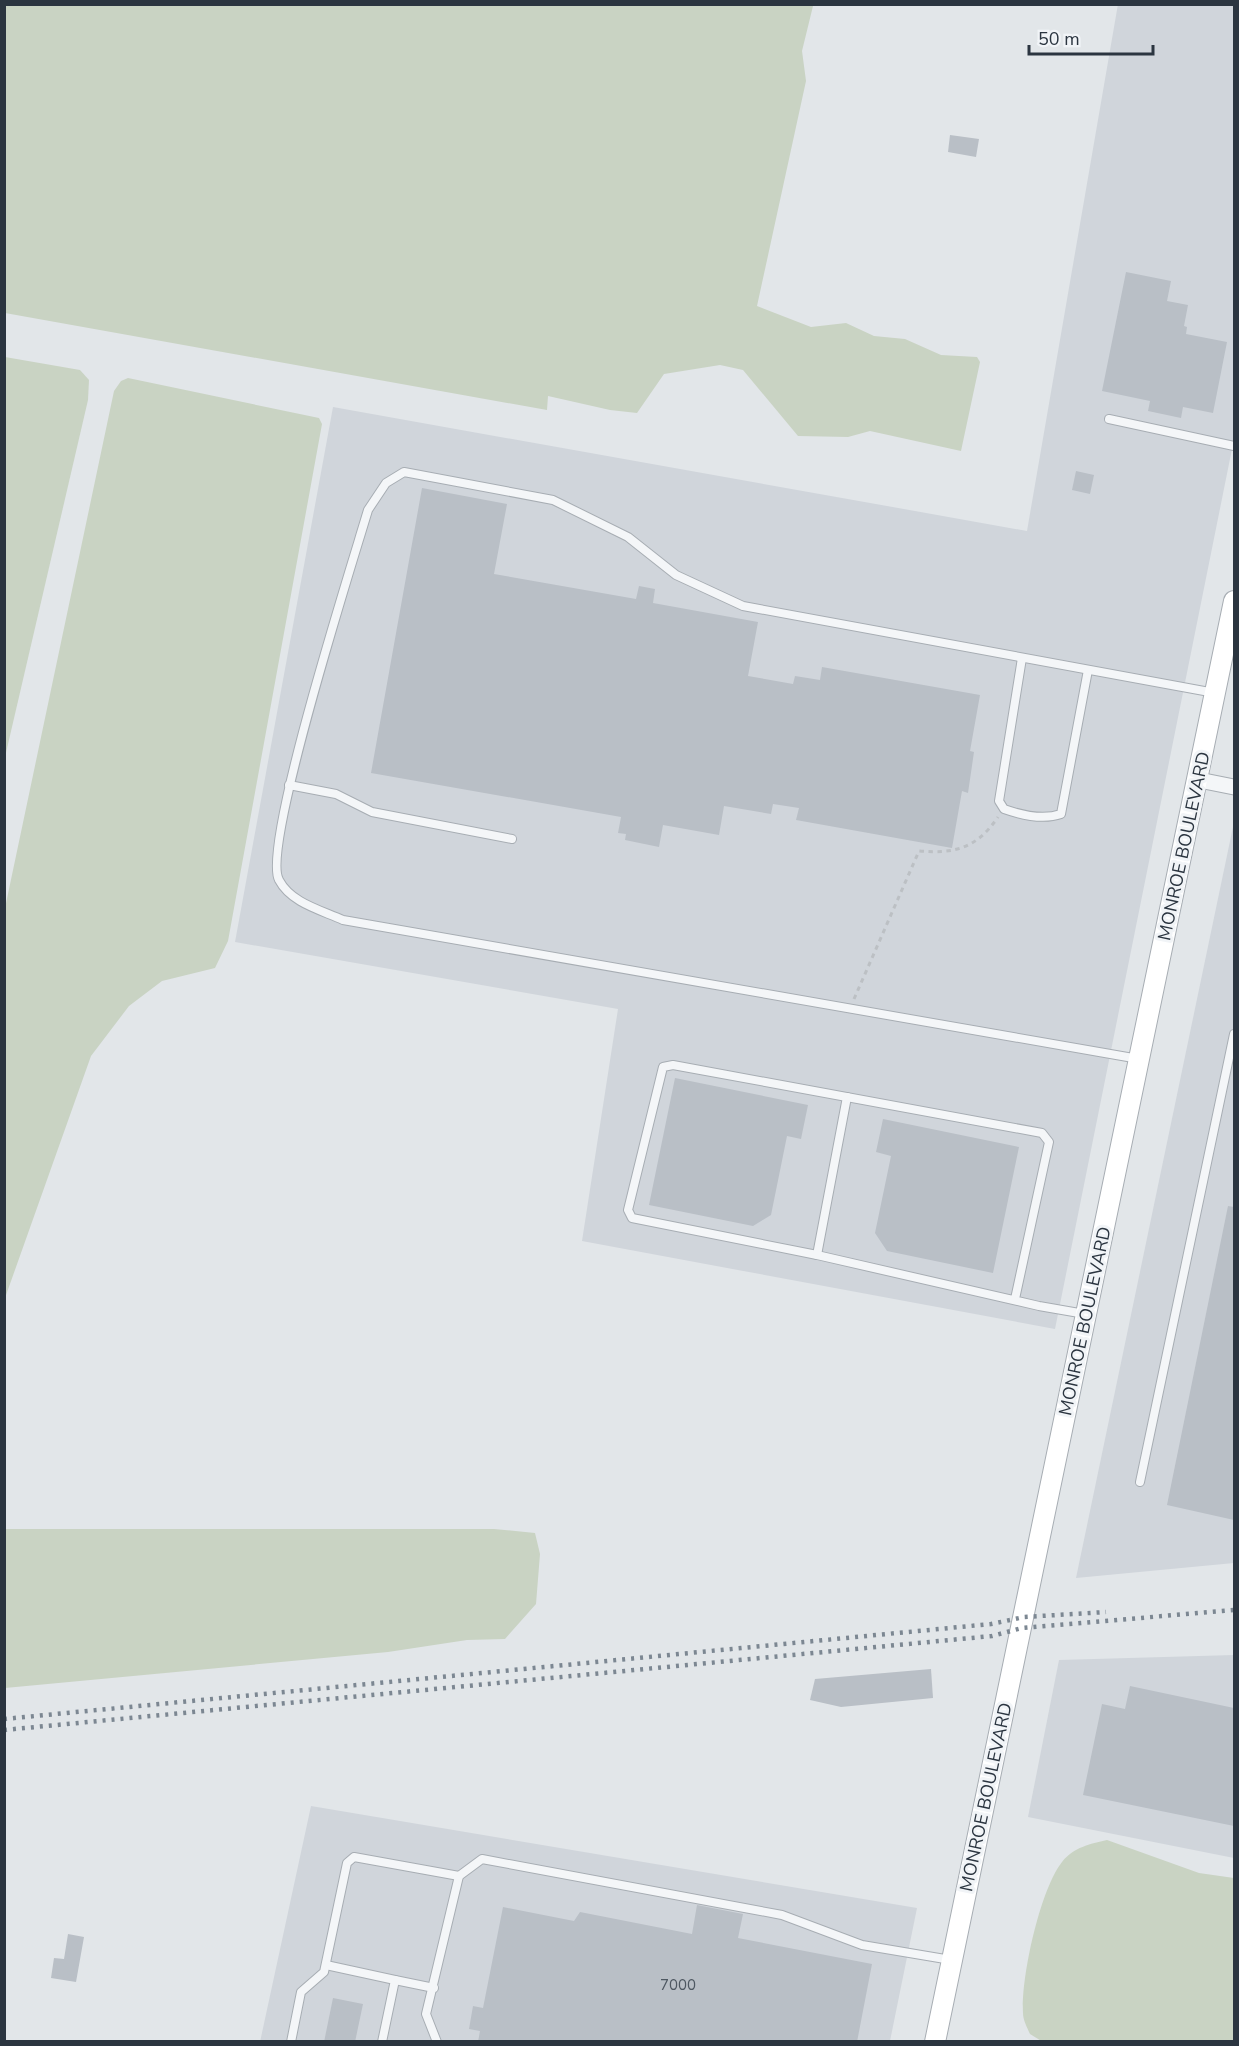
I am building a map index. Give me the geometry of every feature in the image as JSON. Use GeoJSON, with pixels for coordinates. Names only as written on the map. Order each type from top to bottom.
{"type":"FeatureCollection","features":[{"type":"Feature","properties":{"kind":"street","name":"MONROE BOULEVARD"},"geometry":{"type":"LineString","coordinates":[[935,2042],[1234,601]]}},
{"type":"Feature","properties":{"kind":"street"},"geometry":{"type":"LineString","coordinates":[[1198,780],[1234,787]]}},
{"type":"Feature","properties":{"kind":"lane"},"geometry":{"type":"LineString","coordinates":[[1109,419],[1234,446]]}},
{"type":"Feature","properties":{"kind":"lane"},"geometry":{"type":"LineString","coordinates":[[1139,1059],[343,920],[296,900],[278,879],[277,852],[289,784],[368,510],[386,483],[404,472],[553,500],[628,537],[676,575],[743,606],[1216,693]]}},
{"type":"Feature","properties":{"kind":"lane"},"geometry":{"type":"LineString","coordinates":[[1022,658],[999,801],[1004,809],[1051,818],[1061,814],[1088,670]]}},
{"type":"Feature","properties":{"kind":"lane"},"geometry":{"type":"LineString","coordinates":[[289,784],[336,794],[372,812],[512,839]]}},
{"type":"Feature","properties":{"kind":"lane"},"geometry":{"type":"LineString","coordinates":[[1140,1482],[1234,1034]]}},
{"type":"Feature","properties":{"kind":"lane"},"geometry":{"type":"LineString","coordinates":[[1016,1299],[1049,1142],[1042,1133],[674,1065],[663,1066],[628,1210],[632,1218],[817,1255],[1016,1299],[1086,1314]]}},
{"type":"Feature","properties":{"kind":"lane"},"geometry":{"type":"LineString","coordinates":[[817,1255],[847,1097]]}},
{"type":"Feature","properties":{"kind":"lane"},"geometry":{"type":"LineString","coordinates":[[291,2042],[301,1992],[324,1972],[347,1863],[354,1857],[459,1876]]}},
{"type":"Feature","properties":{"kind":"lane"},"geometry":{"type":"LineString","coordinates":[[437,2042],[426,2014],[459,1876],[482,1859],[782,1915],[862,1945],[952,1961]]}},
{"type":"Feature","properties":{"kind":"lane"},"geometry":{"type":"LineString","coordinates":[[326,1965],[434,1988]]}},
{"type":"Feature","properties":{"kind":"lane"},"geometry":{"type":"LineString","coordinates":[[382,2042],[395,1980]]}},
{"type":"Feature","properties":{"kind":"path"},"geometry":{"type":"LineString","coordinates":[[850,1009],[915,856],[919,851],[956,852],[991,828],[1004,809]]}},
{"type":"Feature","properties":{"kind":"shaded area"},"geometry":{"type":"Polygon","coordinates":[[[1118,4],[1234,5],[1234,439],[1055,1329],[582,1241],[618,1009],[235,942],[333,407],[1027,531],[1118,4]]]}},
{"type":"Feature","properties":{"kind":"shaded area"},"geometry":{"type":"Polygon","coordinates":[[[1234,822],[1234,1563],[1076,1578],[1234,822]]]}},
{"type":"Feature","properties":{"kind":"shaded area"},"geometry":{"type":"Polygon","coordinates":[[[1234,1655],[1234,1858],[1028,1817],[1059,1660],[1234,1655]]]}},
{"type":"Feature","properties":{"kind":"shaded area"},"geometry":{"type":"Polygon","coordinates":[[[311,1806],[917,1908],[890,2041],[260,2042],[311,1806]]]}},
{"type":"Feature","properties":{"kind":"green space"},"geometry":{"type":"Polygon","coordinates":[[[5,5],[813,6],[802,51],[806,81],[757,306],[811,327],[846,323],[874,336],[905,339],[941,355],[977,357],[980,362],[961,451],[870,431],[848,437],[798,436],[743,370],[720,365],[664,374],[637,413],[610,410],[548,396],[547,410],[5,313],[5,5]]]}},
{"type":"Feature","properties":{"kind":"green space"},"geometry":{"type":"Polygon","coordinates":[[[5,357],[80,370],[89,380],[88,400],[5,757],[5,357]]]}},
{"type":"Feature","properties":{"kind":"green space"},"geometry":{"type":"Polygon","coordinates":[[[128,378],[319,418],[322,424],[228,941],[215,968],[162,981],[129,1006],[91,1056],[5,1298],[5,908],[114,391],[121,381],[128,378]]]}},
{"type":"Feature","properties":{"kind":"green space"},"geometry":{"type":"Polygon","coordinates":[[[5,1529],[494,1529],[535,1533],[540,1554],[536,1604],[505,1639],[467,1640],[388,1652],[5,1688],[5,1529]]]}},
{"type":"Feature","properties":{"kind":"green space"},"geometry":{"type":"Polygon","coordinates":[[[1107,1840],[1199,1873],[1234,1878],[1234,2041],[1043,2042],[1030,2034],[1023,2016],[1025,1978],[1039,1913],[1046,1892],[1054,1875],[1067,1857],[1083,1847],[1107,1840]]]}},
{"type":"Feature","properties":{"kind":"building"},"geometry":{"type":"Polygon","coordinates":[[[950,135],[979,139],[976,157],[948,152],[950,135]]]}},
{"type":"Feature","properties":{"kind":"building"},"geometry":{"type":"Polygon","coordinates":[[[1126,272],[1171,281],[1167,301],[1188,305],[1184,326],[1187,327],[1186,334],[1227,342],[1213,413],[1183,407],[1181,418],[1148,411],[1150,401],[1102,391],[1126,272]]]}},
{"type":"Feature","properties":{"kind":"building"},"geometry":{"type":"Polygon","coordinates":[[[1076,471],[1094,475],[1090,494],[1072,490],[1076,471]]]}},
{"type":"Feature","properties":{"kind":"building"},"geometry":{"type":"Polygon","coordinates":[[[422,488],[507,504],[494,574],[636,599],[639,586],[655,589],[653,603],[758,622],[748,676],[793,684],[795,676],[820,680],[822,667],[980,695],[970,751],[974,752],[968,793],[962,791],[952,848],[796,820],[799,808],[773,804],[771,814],[724,806],[719,835],[663,825],[659,847],[625,840],[626,834],[618,833],[621,817],[371,773],[422,488]]]}},
{"type":"Feature","properties":{"kind":"building"},"geometry":{"type":"Polygon","coordinates":[[[675,1078],[808,1105],[801,1139],[787,1136],[771,1215],[753,1226],[649,1205],[675,1078]]]}},
{"type":"Feature","properties":{"kind":"building"},"geometry":{"type":"Polygon","coordinates":[[[883,1119],[1019,1147],[993,1273],[887,1251],[875,1233],[891,1156],[876,1152],[883,1119]]]}},
{"type":"Feature","properties":{"kind":"building"},"geometry":{"type":"Polygon","coordinates":[[[1228,1206],[1234,1207],[1234,1520],[1167,1505],[1228,1206]]]}},
{"type":"Feature","properties":{"kind":"building"},"geometry":{"type":"Polygon","coordinates":[[[931,1669],[933,1698],[841,1707],[810,1700],[815,1679],[931,1669]]]}},
{"type":"Feature","properties":{"kind":"building"},"geometry":{"type":"Polygon","coordinates":[[[1130,1686],[1234,1708],[1234,1826],[1083,1795],[1102,1704],[1125,1709],[1130,1686]]]}},
{"type":"Feature","properties":{"kind":"building"},"geometry":{"type":"Polygon","coordinates":[[[697,1905],[743,1914],[738,1938],[872,1964],[857,2042],[478,2042],[480,2031],[469,2029],[473,2006],[483,2008],[503,1907],[574,1921],[580,1912],[692,1934],[697,1905]]]}},
{"type":"Feature","properties":{"kind":"building"},"geometry":{"type":"Polygon","coordinates":[[[68,1934],[84,1937],[76,1982],[51,1978],[54,1958],[64,1959],[68,1934]]]}},
{"type":"Feature","properties":{"kind":"building"},"geometry":{"type":"Polygon","coordinates":[[[333,1998],[363,2004],[355,2042],[324,2042],[333,1998]]]}},
{"type":"Feature","properties":{"kind":"railway"},"geometry":{"type":"LineString","coordinates":[[4,1730],[992,1636],[1022,1628],[1234,1610]]}},
{"type":"Feature","properties":{"kind":"railway"},"geometry":{"type":"LineString","coordinates":[[4,1719],[991,1624],[1024,1617],[1106,1612]]}}]}
